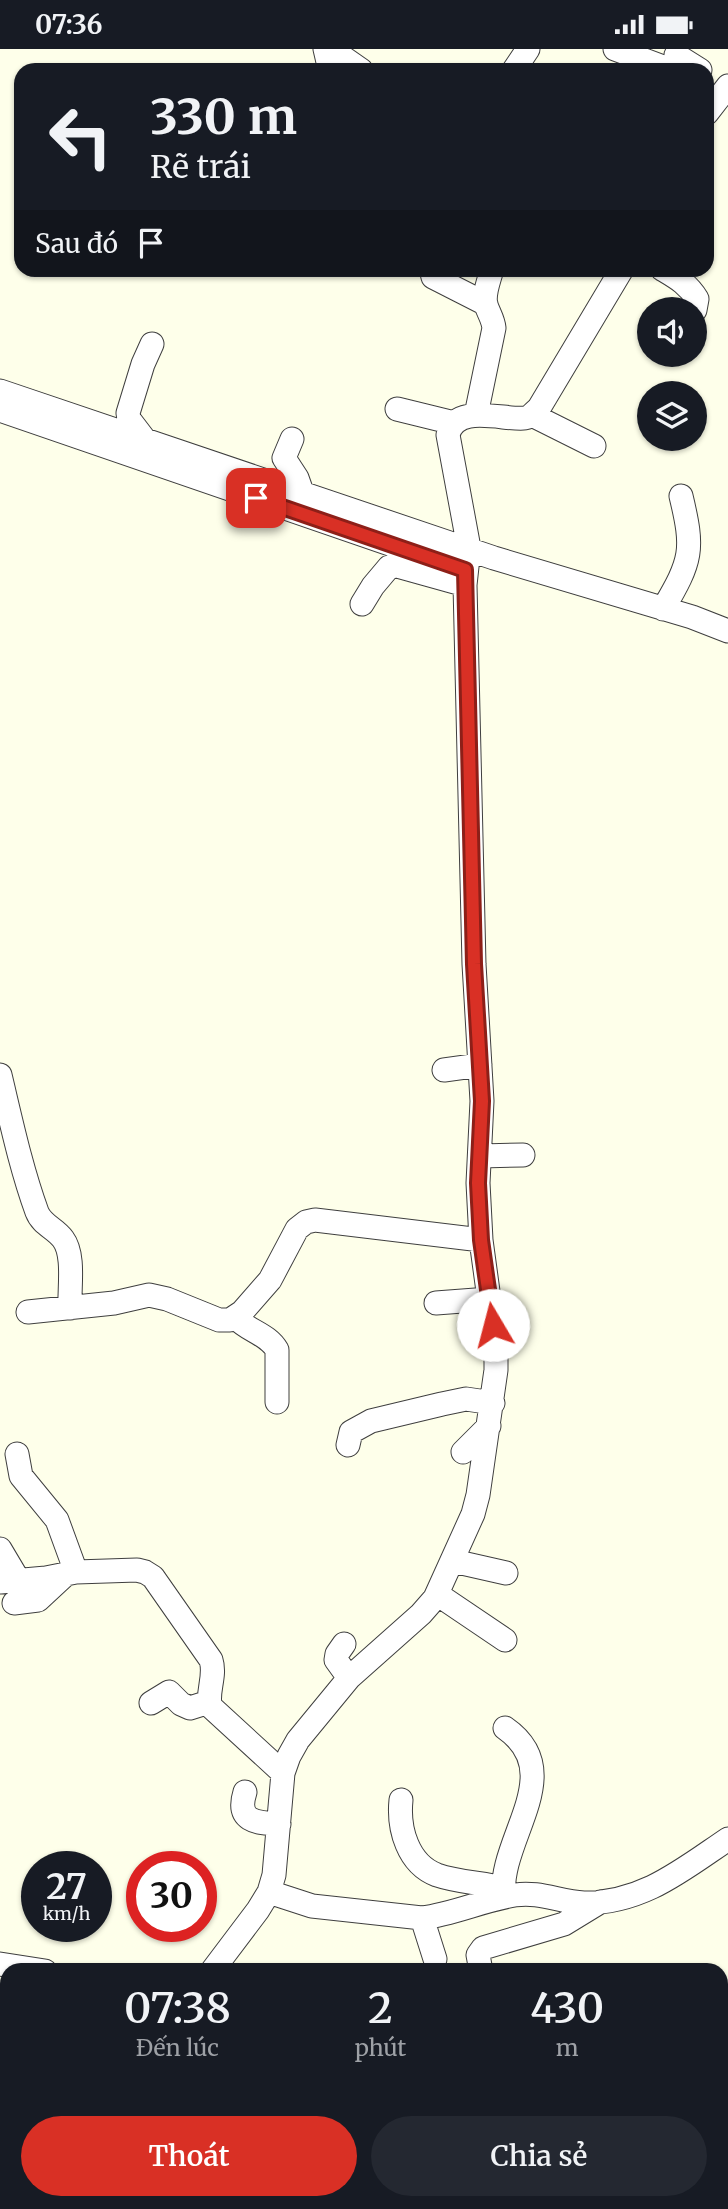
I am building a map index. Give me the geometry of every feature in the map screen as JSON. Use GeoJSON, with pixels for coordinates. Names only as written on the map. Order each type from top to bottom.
{"type":"FeatureCollection","features":[{"type":"Feature","properties":{"kind":"street"},"geometry":{"type":"LineString","coordinates":[[331,49],[351,63]]}},
{"type":"Feature","properties":{"kind":"street"},"geometry":{"type":"LineString","coordinates":[[615,49],[673,62]]}},
{"type":"Feature","properties":{"kind":"street"},"geometry":{"type":"LineString","coordinates":[[433,277],[486,304]]}},
{"type":"Feature","properties":{"kind":"street"},"geometry":{"type":"LineString","coordinates":[[465,419],[494,328],[485,294],[490,277]]}},
{"type":"Feature","properties":{"kind":"street"},"geometry":{"type":"LineString","coordinates":[[218,1963],[269,1892],[274,1875],[283,1773],[298,1739],[349,1678],[422,1614],[437,1594],[453,1561],[478,1495],[493,1403],[496,1350],[481,1240],[478,1183],[482,1101],[474,964],[466,565],[449,435],[450,428],[465,419],[487,414],[523,418],[532,415],[617,277]]}},
{"type":"Feature","properties":{"kind":"street"},"geometry":{"type":"LineString","coordinates":[[676,277],[692,289],[696,297]]}},
{"type":"Feature","properties":{"kind":"street"},"geometry":{"type":"LineString","coordinates":[[145,440],[129,419],[128,413],[152,344]]}},
{"type":"Feature","properties":{"kind":"street"},"geometry":{"type":"LineString","coordinates":[[0,391],[303,495],[466,565]]}},
{"type":"Feature","properties":{"kind":"street"},"geometry":{"type":"LineString","coordinates":[[397,409],[465,419]]}},
{"type":"Feature","properties":{"kind":"street"},"geometry":{"type":"LineString","coordinates":[[0,411],[466,565]]}},
{"type":"Feature","properties":{"kind":"street"},"geometry":{"type":"LineString","coordinates":[[532,415],[594,446]]}},
{"type":"Feature","properties":{"kind":"street"},"geometry":{"type":"LineString","coordinates":[[292,439],[284,458],[297,478],[303,495]]}},
{"type":"Feature","properties":{"kind":"street"},"geometry":{"type":"LineString","coordinates":[[663,609],[685,569],[689,547],[688,526],[681,496]]}},
{"type":"Feature","properties":{"kind":"street"},"geometry":{"type":"LineString","coordinates":[[362,604],[389,567],[466,565],[494,558],[728,631]]}},
{"type":"Feature","properties":{"kind":"street"},"geometry":{"type":"LineString","coordinates":[[444,1070],[480,1065]]}},
{"type":"Feature","properties":{"kind":"street"},"geometry":{"type":"LineString","coordinates":[[0,1075],[24,1175],[39,1216],[67,1245],[70,1308]]}},
{"type":"Feature","properties":{"kind":"street"},"geometry":{"type":"LineString","coordinates":[[480,1156],[523,1155]]}},
{"type":"Feature","properties":{"kind":"street"},"geometry":{"type":"LineString","coordinates":[[27,1312],[114,1303],[149,1295],[167,1299],[219,1320],[236,1318],[270,1280],[297,1229],[306,1222],[315,1220],[481,1240]]}},
{"type":"Feature","properties":{"kind":"street"},"geometry":{"type":"LineString","coordinates":[[436,1303],[489,1299]]}},
{"type":"Feature","properties":{"kind":"street"},"geometry":{"type":"LineString","coordinates":[[236,1318],[249,1329],[273,1342],[277,1350],[277,1402]]}},
{"type":"Feature","properties":{"kind":"street"},"geometry":{"type":"LineString","coordinates":[[348,1445],[351,1432],[371,1421],[467,1399],[493,1403]]}},
{"type":"Feature","properties":{"kind":"street"},"geometry":{"type":"LineString","coordinates":[[463,1452],[489,1426]]}},
{"type":"Feature","properties":{"kind":"street"},"geometry":{"type":"LineString","coordinates":[[17,1454],[25,1484],[57,1520],[71,1573]]}},
{"type":"Feature","properties":{"kind":"street"},"geometry":{"type":"LineString","coordinates":[[0,1549],[11,1588],[71,1573],[137,1570],[153,1577],[211,1660],[213,1675],[209,1702],[213,1710],[283,1773]]}},
{"type":"Feature","properties":{"kind":"street"},"geometry":{"type":"LineString","coordinates":[[453,1561],[506,1573]]}},
{"type":"Feature","properties":{"kind":"street"},"geometry":{"type":"LineString","coordinates":[[437,1594],[505,1640]]}},
{"type":"Feature","properties":{"kind":"street"},"geometry":{"type":"LineString","coordinates":[[344,1644],[336,1660],[349,1678]]}},
{"type":"Feature","properties":{"kind":"street"},"geometry":{"type":"LineString","coordinates":[[151,1703],[169,1692],[181,1704],[190,1708],[209,1702]]}},
{"type":"Feature","properties":{"kind":"street"},"geometry":{"type":"LineString","coordinates":[[504,1892],[506,1870],[529,1798],[532,1773],[528,1751],[505,1728]]}},
{"type":"Feature","properties":{"kind":"street"},"geometry":{"type":"LineString","coordinates":[[245,1792],[243,1811],[250,1820],[278,1824]]}},
{"type":"Feature","properties":{"kind":"street"},"geometry":{"type":"LineString","coordinates":[[401,1800],[401,1820],[407,1845],[424,1868],[444,1877],[504,1892],[529,1893],[577,1902],[603,1901],[649,1890],[728,1839]]}},
{"type":"Feature","properties":{"kind":"street"},"geometry":{"type":"LineString","coordinates":[[269,1892],[312,1906],[422,1918],[436,1916],[504,1892]]}},
{"type":"Feature","properties":{"kind":"street"},"geometry":{"type":"LineString","coordinates":[[480,1963],[478,1955],[483,1948],[564,1924],[603,1901]]}},
{"type":"Feature","properties":{"kind":"street"},"geometry":{"type":"LineString","coordinates":[[422,1918],[435,1959]]}},
{"type":"Feature","properties":{"kind":"route"},"geometry":{"type":"LineString","coordinates":[[256,498],[465,570],[474,964],[482,1101],[478,1183],[481,1240],[493,1325]]}}]}
